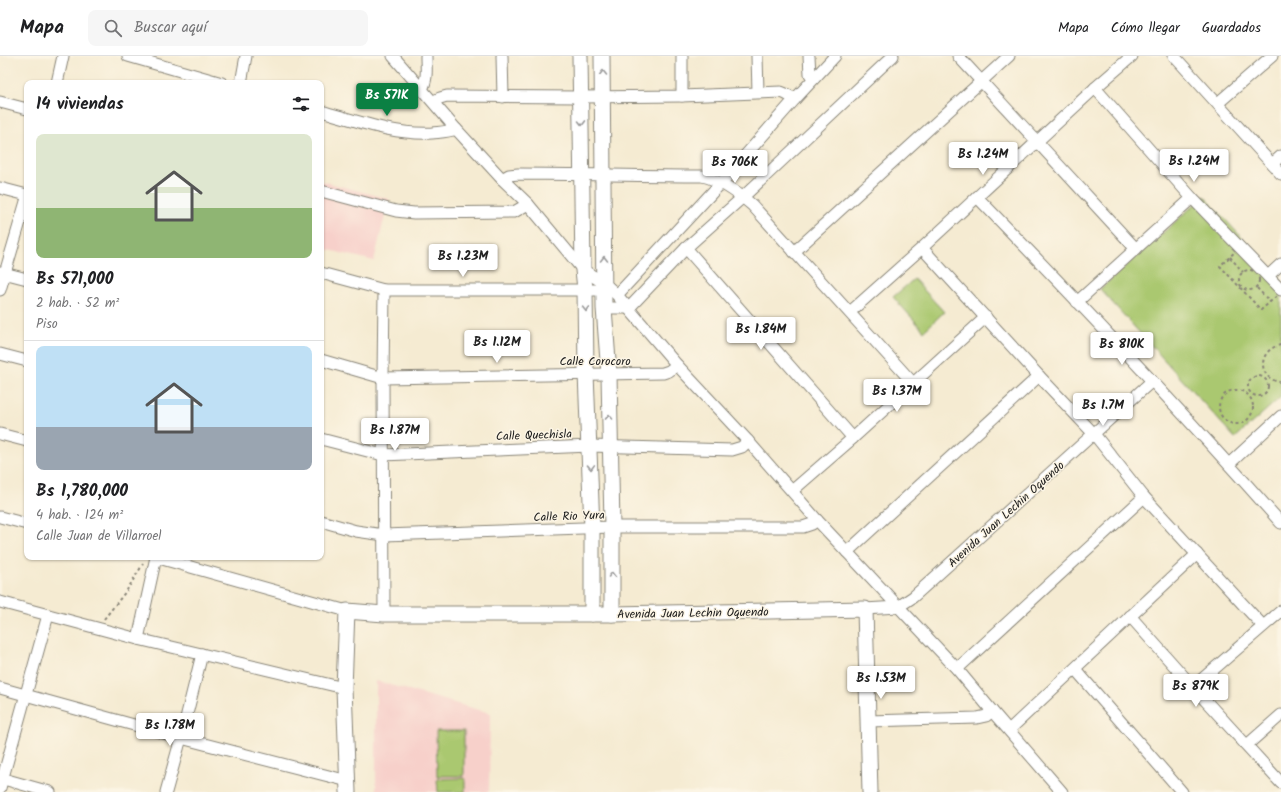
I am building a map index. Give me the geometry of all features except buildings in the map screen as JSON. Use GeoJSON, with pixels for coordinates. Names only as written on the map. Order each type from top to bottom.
{"type":"FeatureCollection","features":[{"type":"Feature","properties":{"kind":"street"},"geometry":{"type":"LineString","coordinates":[[58,80],[63,56]]}},
{"type":"Feature","properties":{"kind":"street"},"geometry":{"type":"LineString","coordinates":[[128,56],[212,80]]}},
{"type":"Feature","properties":{"kind":"street"},"geometry":{"type":"LineString","coordinates":[[242,80],[246,56]]}},
{"type":"Feature","properties":{"kind":"street"},"geometry":{"type":"LineString","coordinates":[[393,56],[434,101],[456,129],[502,179],[528,204],[584,270],[608,289],[628,308],[677,365],[748,441],[846,552],[957,669],[1061,792]]}},
{"type":"Feature","properties":{"kind":"street"},"geometry":{"type":"LineString","coordinates":[[422,89],[426,79],[426,56]]}},
{"type":"Feature","properties":{"kind":"street"},"geometry":{"type":"LineString","coordinates":[[502,56],[503,97]]}},
{"type":"Feature","properties":{"kind":"street"},"geometry":{"type":"LineString","coordinates":[[580,56],[584,270],[586,289],[586,373],[592,528],[592,614]]}},
{"type":"Feature","properties":{"kind":"street"},"geometry":{"type":"LineString","coordinates":[[602,56],[603,176],[608,289],[604,308],[609,374],[612,614]]}},
{"type":"Feature","properties":{"kind":"street"},"geometry":{"type":"LineString","coordinates":[[682,56],[682,96]]}},
{"type":"Feature","properties":{"kind":"street"},"geometry":{"type":"LineString","coordinates":[[757,56],[758,92]]}},
{"type":"Feature","properties":{"kind":"street"},"geometry":{"type":"LineString","coordinates":[[809,56],[810,74],[814,78]]}},
{"type":"Feature","properties":{"kind":"street"},"geometry":{"type":"LineString","coordinates":[[324,274],[384,290],[608,289],[721,183],[835,56]]}},
{"type":"Feature","properties":{"kind":"street"},"geometry":{"type":"LineString","coordinates":[[604,308],[628,308],[686,248],[743,198],[893,56]]}},
{"type":"Feature","properties":{"kind":"street"},"geometry":{"type":"LineString","coordinates":[[958,56],[1136,249]]}},
{"type":"Feature","properties":{"kind":"street"},"geometry":{"type":"LineString","coordinates":[[794,252],[1009,56]]}},
{"type":"Feature","properties":{"kind":"street"},"geometry":{"type":"LineString","coordinates":[[850,312],[1132,56]]}},
{"type":"Feature","properties":{"kind":"street"},"geometry":{"type":"LineString","coordinates":[[1174,56],[1281,174]]}},
{"type":"Feature","properties":{"kind":"street"},"geometry":{"type":"LineString","coordinates":[[1218,104],[1272,56]]}},
{"type":"Feature","properties":{"kind":"street"},"geometry":{"type":"LineString","coordinates":[[1095,88],[1192,198],[1281,290]]}},
{"type":"Feature","properties":{"kind":"street"},"geometry":{"type":"LineString","coordinates":[[434,101],[447,96],[682,96],[758,92],[781,92],[795,99]]}},
{"type":"Feature","properties":{"kind":"street"},"geometry":{"type":"LineString","coordinates":[[0,102],[24,108]]}},
{"type":"Feature","properties":{"kind":"street"},"geometry":{"type":"LineString","coordinates":[[324,112],[396,131],[418,133],[449,132],[456,129]]}},
{"type":"Feature","properties":{"kind":"street"},"geometry":{"type":"LineString","coordinates":[[1272,164],[1281,156]]}},
{"type":"Feature","properties":{"kind":"street"},"geometry":{"type":"LineString","coordinates":[[502,179],[509,175],[518,174],[710,177],[743,198],[752,206],[914,383]]}},
{"type":"Feature","properties":{"kind":"street"},"geometry":{"type":"LineString","coordinates":[[0,188],[24,194]]}},
{"type":"Feature","properties":{"kind":"street"},"geometry":{"type":"LineString","coordinates":[[324,192],[396,211],[414,213],[514,212],[528,204]]}},
{"type":"Feature","properties":{"kind":"street"},"geometry":{"type":"LineString","coordinates":[[977,197],[1152,381],[1281,523]]}},
{"type":"Feature","properties":{"kind":"street"},"geometry":{"type":"LineString","coordinates":[[1077,302],[1192,198]]}},
{"type":"Feature","properties":{"kind":"street"},"geometry":{"type":"LineString","coordinates":[[0,290],[2,273],[24,207]]}},
{"type":"Feature","properties":{"kind":"street"},"geometry":{"type":"LineString","coordinates":[[686,248],[853,438]]}},
{"type":"Feature","properties":{"kind":"street"},"geometry":{"type":"LineString","coordinates":[[922,248],[1094,434],[1144,497],[1263,626]]}},
{"type":"Feature","properties":{"kind":"street"},"geometry":{"type":"LineString","coordinates":[[1268,276],[1281,264]]}},
{"type":"Feature","properties":{"kind":"street"},"geometry":{"type":"LineString","coordinates":[[2,273],[24,278]]}},
{"type":"Feature","properties":{"kind":"street"},"geometry":{"type":"LineString","coordinates":[[384,290],[384,614]]}},
{"type":"Feature","properties":{"kind":"street"},"geometry":{"type":"LineString","coordinates":[[792,491],[853,438],[986,317]]}},
{"type":"Feature","properties":{"kind":"street"},"geometry":{"type":"LineString","coordinates":[[0,354],[24,360]]}},
{"type":"Feature","properties":{"kind":"street","name":"Calle Corocoro"},"geometry":{"type":"LineString","coordinates":[[324,361],[383,378],[586,373],[663,373],[669,371],[677,365]]}},
{"type":"Feature","properties":{"kind":"street"},"geometry":{"type":"LineString","coordinates":[[846,552],[1039,376]]}},
{"type":"Feature","properties":{"kind":"street","name":"Avenida Juan Lechin Oquendo"},"geometry":{"type":"LineString","coordinates":[[166,560],[347,612],[384,614],[612,614],[898,607],[913,597],[1152,381]]}},
{"type":"Feature","properties":{"kind":"street"},"geometry":{"type":"LineString","coordinates":[[1229,464],[1281,416]]}},
{"type":"Feature","properties":{"kind":"street"},"geometry":{"type":"LineString","coordinates":[[0,434],[24,440]]}},
{"type":"Feature","properties":{"kind":"street","name":"Calle Quechisla"},"geometry":{"type":"LineString","coordinates":[[324,440],[383,455],[590,446],[732,450],[742,447],[748,441]]}},
{"type":"Feature","properties":{"kind":"street"},"geometry":{"type":"LineString","coordinates":[[957,669],[1144,497]]}},
{"type":"Feature","properties":{"kind":"street"},"geometry":{"type":"LineString","coordinates":[[0,517],[24,523]]}},
{"type":"Feature","properties":{"kind":"street","name":"Calle Rio Yura"},"geometry":{"type":"LineString","coordinates":[[324,522],[356,531],[384,535],[612,527],[803,527],[818,520]]}},
{"type":"Feature","properties":{"kind":"street"},"geometry":{"type":"LineString","coordinates":[[1009,730],[1197,554]]}},
{"type":"Feature","properties":{"kind":"street"},"geometry":{"type":"LineString","coordinates":[[138,639],[155,560]]}},
{"type":"Feature","properties":{"kind":"street"},"geometry":{"type":"LineString","coordinates":[[0,602],[138,639],[344,688]]}},
{"type":"Feature","properties":{"kind":"street"},"geometry":{"type":"LineString","coordinates":[[865,609],[870,792]]}},
{"type":"Feature","properties":{"kind":"street"},"geometry":{"type":"LineString","coordinates":[[1193,688],[1281,611]]}},
{"type":"Feature","properties":{"kind":"street"},"geometry":{"type":"LineString","coordinates":[[0,688],[348,786],[344,688],[347,612]]}},
{"type":"Feature","properties":{"kind":"street"},"geometry":{"type":"LineString","coordinates":[[48,615],[1,782],[50,792]]}},
{"type":"Feature","properties":{"kind":"street"},"geometry":{"type":"LineString","coordinates":[[1130,616],[1193,688],[1281,783]]}},
{"type":"Feature","properties":{"kind":"street"},"geometry":{"type":"LineString","coordinates":[[166,792],[202,654]]}},
{"type":"Feature","properties":{"kind":"street"},"geometry":{"type":"LineString","coordinates":[[1075,669],[1182,792]]}},
{"type":"Feature","properties":{"kind":"street"},"geometry":{"type":"LineString","coordinates":[[868,720],[977,718],[986,716],[992,711]]}},
{"type":"Feature","properties":{"kind":"street"},"geometry":{"type":"LineString","coordinates":[[1247,745],[1281,715]]}},
{"type":"Feature","properties":{"kind":"path"},"geometry":{"type":"LineString","coordinates":[[1238,249],[1280,293],[1261,310],[1220,266],[1230,257],[1238,249]]}},
{"type":"Feature","properties":{"kind":"path"},"geometry":{"type":"LineString","coordinates":[[1230,257],[1243,272]]}},
{"type":"Feature","properties":{"kind":"path"},"geometry":{"type":"LineString","coordinates":[[1252,270],[1258,274],[1260,281],[1257,288],[1251,290],[1241,288],[1239,278],[1243,272],[1252,270]]}},
{"type":"Feature","properties":{"kind":"path"},"geometry":{"type":"LineString","coordinates":[[1257,288],[1270,302]]}},
{"type":"Feature","properties":{"kind":"path"},"geometry":{"type":"LineString","coordinates":[[1281,345],[1270,349],[1266,353],[1263,365],[1267,376],[1272,380],[1281,382]]}},
{"type":"Feature","properties":{"kind":"path"},"geometry":{"type":"LineString","coordinates":[[1264,378],[1258,376],[1251,378],[1248,383],[1249,393],[1253,404],[1251,416],[1242,423],[1232,424],[1226,421],[1220,413],[1219,407],[1222,397],[1231,390],[1243,391],[1249,393],[1255,396],[1262,395],[1268,388],[1267,381],[1264,378]]}},
{"type":"Feature","properties":{"kind":"path"},"geometry":{"type":"LineString","coordinates":[[96,628],[127,590],[144,562],[147,560]]}},
{"type":"Feature","properties":{"kind":"shaded area"},"geometry":{"type":"Polygon","coordinates":[[[324,182],[389,199],[374,261],[324,249],[324,182]]]}},
{"type":"Feature","properties":{"kind":"shaded area"},"geometry":{"type":"Polygon","coordinates":[[[376,681],[490,713],[489,792],[376,792],[376,681]]]}},
{"type":"Feature","properties":{"kind":"green space"},"geometry":{"type":"Polygon","coordinates":[[[1204,196],[1281,281],[1281,397],[1235,438],[1100,289],[1204,196]]]}},
{"type":"Feature","properties":{"kind":"green space"},"geometry":{"type":"Polygon","coordinates":[[[914,279],[944,312],[924,331],[893,297],[914,279]]]}},
{"type":"Feature","properties":{"kind":"green space"},"geometry":{"type":"Polygon","coordinates":[[[436,731],[464,731],[464,776],[437,776],[436,731]]]}},
{"type":"Feature","properties":{"kind":"green space"},"geometry":{"type":"Polygon","coordinates":[[[465,778],[465,792],[438,792],[437,779],[465,778]]]}}]}
